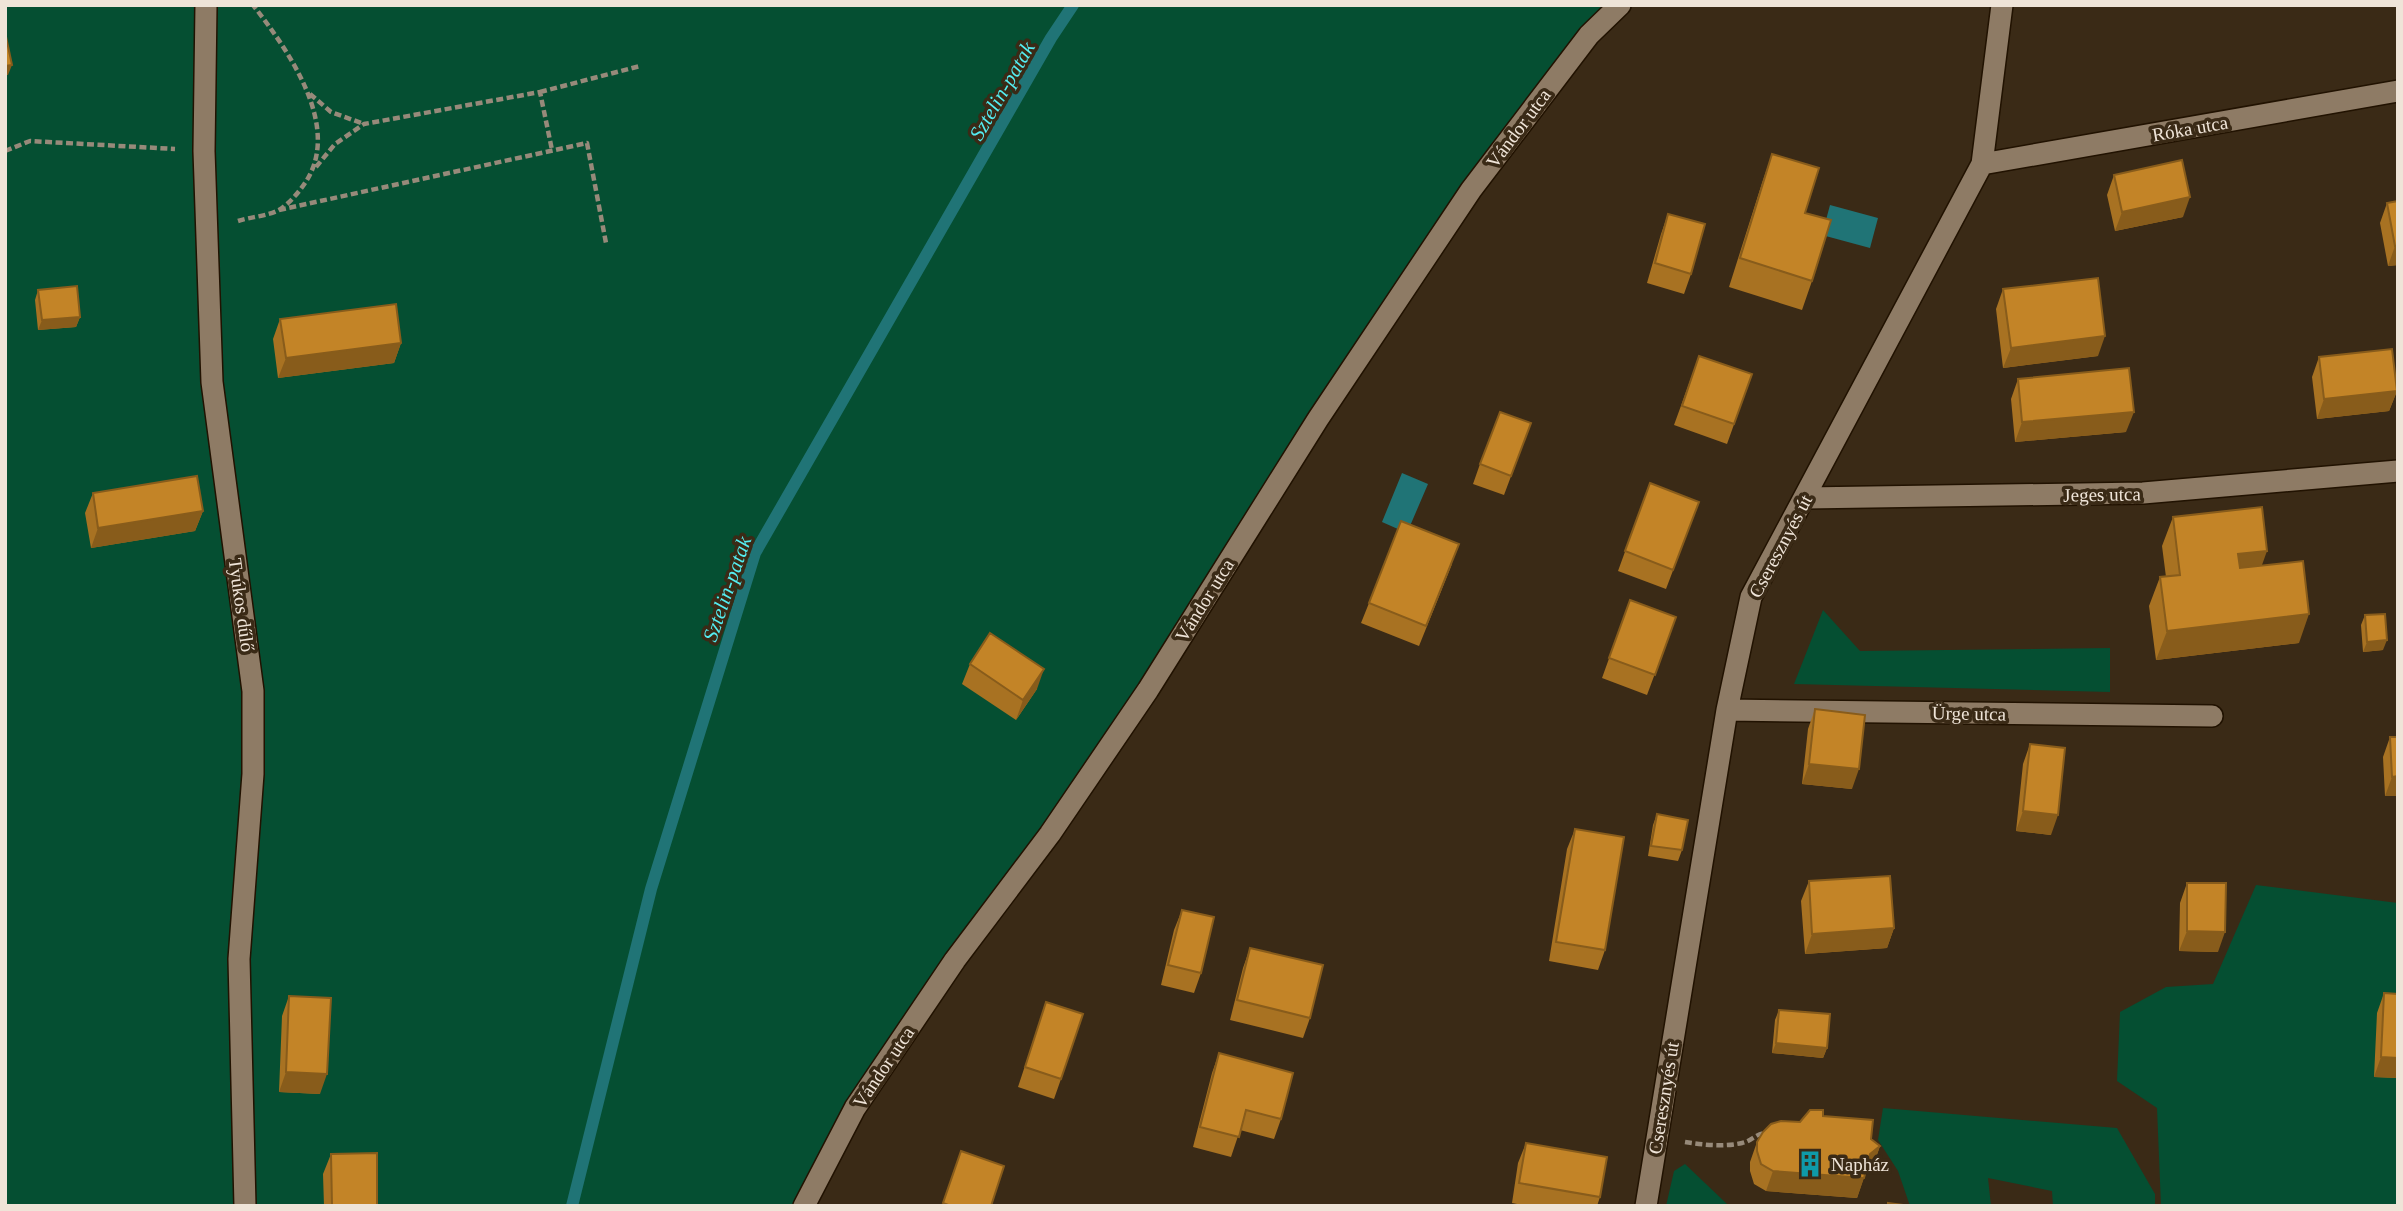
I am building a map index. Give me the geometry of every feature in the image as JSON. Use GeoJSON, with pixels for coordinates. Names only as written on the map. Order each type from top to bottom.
{"type":"FeatureCollection","features":[{"type":"Feature","properties":{"kind":"street","name":"Tyúkos dűlő"},"geometry":{"type":"LineString","coordinates":[[206,5],[204,151],[212,382],[253,691],[253,774],[239,959],[245,1206]]}},
{"type":"Feature","properties":{"kind":"street","name":"Vándor utca"},"geometry":{"type":"LineString","coordinates":[[804,1206],[855,1108],[955,960],[1050,834],[1148,690],[1318,419],[1471,190],[1589,35],[1620,5]]}},
{"type":"Feature","properties":{"kind":"street","name":"Cseresznyés út"},"geometry":{"type":"LineString","coordinates":[[1646,1206],[1727,709],[1751,597],[1982,164],[2002,5]]}},
{"type":"Feature","properties":{"kind":"street","name":"Róka utca"},"geometry":{"type":"LineString","coordinates":[[1982,164],[2398,92]]}},
{"type":"Feature","properties":{"kind":"street","name":"Jeges utca"},"geometry":{"type":"LineString","coordinates":[[1805,498],[2143,493],[2398,471]]}},
{"type":"Feature","properties":{"kind":"street","name":"Ürge utca"},"geometry":{"type":"LineString","coordinates":[[1727,709],[2211,716]]}},
{"type":"Feature","properties":{"kind":"path"},"geometry":{"type":"LineString","coordinates":[[253,5],[280,40],[309,93],[319,141],[314,170]]}},
{"type":"Feature","properties":{"kind":"path"},"geometry":{"type":"LineString","coordinates":[[279,210],[300,191],[335,144],[364,124],[540,92],[640,66]]}},
{"type":"Feature","properties":{"kind":"path"},"geometry":{"type":"LineString","coordinates":[[540,92],[552,150]]}},
{"type":"Feature","properties":{"kind":"path"},"geometry":{"type":"LineString","coordinates":[[309,93],[331,112],[364,124]]}},
{"type":"Feature","properties":{"kind":"path"},"geometry":{"type":"LineString","coordinates":[[5,151],[30,141],[204,151]]}},
{"type":"Feature","properties":{"kind":"path"},"geometry":{"type":"LineString","coordinates":[[206,229],[279,210],[587,143],[606,243]]}},
{"type":"Feature","properties":{"kind":"path"},"geometry":{"type":"LineString","coordinates":[[1656,1139],[1702,1144],[1745,1143],[1759,1133],[1777,1133]]}},
{"type":"Feature","properties":{"kind":"green space"},"geometry":{"type":"Polygon","coordinates":[[[5,5],[1620,5],[1589,35],[955,960],[804,1206],[5,1206],[5,5]]]}},
{"type":"Feature","properties":{"kind":"green space"},"geometry":{"type":"Polygon","coordinates":[[[1823,610],[1860,651],[2110,648],[2110,692],[1794,684],[1823,610]]]}},
{"type":"Feature","properties":{"kind":"green space"},"geometry":{"type":"Polygon","coordinates":[[[2256,885],[2398,903],[2398,1206],[2161,1206],[2157,1108],[2117,1081],[2120,1012],[2166,987],[2213,984],[2256,885]]]}},
{"type":"Feature","properties":{"kind":"green space"},"geometry":{"type":"Polygon","coordinates":[[[1883,1108],[2117,1128],[2155,1194],[2155,1206],[2053,1206],[2052,1191],[1988,1178],[1991,1206],[1910,1206],[1898,1171],[1878,1140],[1883,1108]]]}},
{"type":"Feature","properties":{"kind":"green space"},"geometry":{"type":"Polygon","coordinates":[[[1685,1164],[1728,1205],[1735,1206],[1666,1206],[1674,1171],[1685,1164]]]}},
{"type":"Feature","properties":{"kind":"water"},"geometry":{"type":"Polygon","coordinates":[[[1830,205],[1878,218],[1870,248],[1822,235],[1830,205]]]}},
{"type":"Feature","properties":{"kind":"water"},"geometry":{"type":"Polygon","coordinates":[[[1402,473],[1428,484],[1407,533],[1382,522],[1402,473]]]}},
{"type":"Feature","properties":{"kind":"building"},"geometry":{"type":"Polygon","coordinates":[[[5,32],[12,65],[5,66],[5,32]]]}},
{"type":"Feature","properties":{"kind":"building"},"geometry":{"type":"Polygon","coordinates":[[[1772,154],[1819,168],[1805,213],[1831,220],[1812,281],[1740,258],[1772,154]]]}},
{"type":"Feature","properties":{"kind":"building"},"geometry":{"type":"Polygon","coordinates":[[[2182,160],[2190,197],[2122,212],[2114,175],[2182,160]]]}},
{"type":"Feature","properties":{"kind":"building"},"geometry":{"type":"Polygon","coordinates":[[[2398,201],[2398,246],[2395,246],[2387,203],[2398,201]]]}},
{"type":"Feature","properties":{"kind":"building"},"geometry":{"type":"Polygon","coordinates":[[[1668,214],[1705,224],[1691,274],[1655,263],[1668,214]]]}},
{"type":"Feature","properties":{"kind":"building"},"geometry":{"type":"Polygon","coordinates":[[[2098,278],[2105,336],[2011,348],[2003,289],[2098,278]]]}},
{"type":"Feature","properties":{"kind":"building"},"geometry":{"type":"Polygon","coordinates":[[[77,286],[80,317],[42,320],[38,290],[77,286]]]}},
{"type":"Feature","properties":{"kind":"building"},"geometry":{"type":"Polygon","coordinates":[[[396,304],[401,343],[286,358],[280,319],[396,304]]]}},
{"type":"Feature","properties":{"kind":"building"},"geometry":{"type":"Polygon","coordinates":[[[2392,349],[2397,391],[2324,399],[2319,357],[2392,349]]]}},
{"type":"Feature","properties":{"kind":"building"},"geometry":{"type":"Polygon","coordinates":[[[1699,356],[1752,374],[1734,424],[1682,406],[1699,356]]]}},
{"type":"Feature","properties":{"kind":"building"},"geometry":{"type":"Polygon","coordinates":[[[2129,368],[2134,412],[2022,422],[2018,379],[2129,368]]]}},
{"type":"Feature","properties":{"kind":"building"},"geometry":{"type":"Polygon","coordinates":[[[1500,412],[1531,423],[1511,476],[1480,464],[1500,412]]]}},
{"type":"Feature","properties":{"kind":"building"},"geometry":{"type":"Polygon","coordinates":[[[197,476],[203,511],[98,528],[93,493],[197,476]]]}},
{"type":"Feature","properties":{"kind":"building"},"geometry":{"type":"Polygon","coordinates":[[[1650,483],[1699,502],[1673,570],[1625,551],[1650,483]]]}},
{"type":"Feature","properties":{"kind":"building"},"geometry":{"type":"Polygon","coordinates":[[[2262,507],[2267,551],[2238,554],[2240,568],[2303,561],[2309,614],[2167,631],[2160,577],[2180,575],[2173,517],[2262,507]]]}},
{"type":"Feature","properties":{"kind":"building"},"geometry":{"type":"Polygon","coordinates":[[[1401,521],[1459,544],[1426,626],[1369,603],[1401,521]]]}},
{"type":"Feature","properties":{"kind":"building"},"geometry":{"type":"Polygon","coordinates":[[[1630,600],[1676,617],[1655,675],[1609,658],[1630,600]]]}},
{"type":"Feature","properties":{"kind":"building"},"geometry":{"type":"Polygon","coordinates":[[[2385,614],[2387,640],[2367,642],[2365,615],[2385,614]]]}},
{"type":"Feature","properties":{"kind":"building"},"geometry":{"type":"Polygon","coordinates":[[[990,633],[1044,669],[1023,700],[970,664],[990,633]]]}},
{"type":"Feature","properties":{"kind":"building"},"geometry":{"type":"Polygon","coordinates":[[[1815,709],[1865,715],[1859,769],[1809,764],[1815,709]]]}},
{"type":"Feature","properties":{"kind":"building"},"geometry":{"type":"Polygon","coordinates":[[[2390,737],[2398,737],[2398,776],[2392,777],[2390,737]]]}},
{"type":"Feature","properties":{"kind":"building"},"geometry":{"type":"Polygon","coordinates":[[[2030,744],[2065,748],[2058,815],[2023,811],[2030,744]]]}},
{"type":"Feature","properties":{"kind":"building"},"geometry":{"type":"Polygon","coordinates":[[[1657,814],[1688,820],[1682,850],[1651,846],[1657,814]]]}},
{"type":"Feature","properties":{"kind":"building"},"geometry":{"type":"Polygon","coordinates":[[[1575,829],[1624,837],[1605,950],[1556,942],[1575,829]]]}},
{"type":"Feature","properties":{"kind":"building"},"geometry":{"type":"Polygon","coordinates":[[[1890,876],[1894,928],[1812,934],[1809,881],[1890,876]]]}},
{"type":"Feature","properties":{"kind":"building"},"geometry":{"type":"Polygon","coordinates":[[[2187,883],[2226,883],[2225,932],[2187,931],[2187,883]]]}},
{"type":"Feature","properties":{"kind":"building"},"geometry":{"type":"Polygon","coordinates":[[[1182,910],[1214,917],[1201,973],[1168,965],[1182,910]]]}},
{"type":"Feature","properties":{"kind":"building"},"geometry":{"type":"Polygon","coordinates":[[[1250,948],[1323,965],[1310,1018],[1237,1000],[1250,948]]]}},
{"type":"Feature","properties":{"kind":"building"},"geometry":{"type":"Polygon","coordinates":[[[2384,993],[2398,994],[2398,1058],[2381,1057],[2384,993]]]}},
{"type":"Feature","properties":{"kind":"building"},"geometry":{"type":"Polygon","coordinates":[[[289,996],[331,998],[327,1074],[286,1072],[289,996]]]}},
{"type":"Feature","properties":{"kind":"building"},"geometry":{"type":"Polygon","coordinates":[[[1046,1002],[1083,1014],[1061,1079],[1025,1067],[1046,1002]]]}},
{"type":"Feature","properties":{"kind":"building"},"geometry":{"type":"Polygon","coordinates":[[[1779,1010],[1830,1014],[1827,1048],[1776,1043],[1779,1010]]]}},
{"type":"Feature","properties":{"kind":"building"},"geometry":{"type":"Polygon","coordinates":[[[1219,1053],[1293,1073],[1281,1119],[1246,1110],[1239,1137],[1200,1127],[1219,1053]]]}},
{"type":"Feature","properties":{"kind":"building","name":"Napház"},"geometry":{"type":"Polygon","coordinates":[[[1810,1110],[1823,1110],[1823,1116],[1873,1120],[1871,1139],[1880,1146],[1870,1154],[1864,1178],[1773,1171],[1761,1164],[1757,1142],[1763,1132],[1771,1124],[1781,1121],[1800,1122],[1810,1110]]]}},
{"type":"Feature","properties":{"kind":"building"},"geometry":{"type":"Polygon","coordinates":[[[1526,1143],[1607,1157],[1600,1197],[1519,1183],[1526,1143]]]}},
{"type":"Feature","properties":{"kind":"building"},"geometry":{"type":"Polygon","coordinates":[[[961,1151],[1004,1166],[991,1206],[951,1206],[943,1203],[961,1151]]]}},
{"type":"Feature","properties":{"kind":"building"},"geometry":{"type":"Polygon","coordinates":[[[377,1153],[377,1205],[332,1206],[331,1154],[377,1153]]]}},
{"type":"Feature","properties":{"kind":"building"},"geometry":{"type":"Polygon","coordinates":[[[1888,1203],[1911,1206],[1888,1206],[1888,1203]]]}},
{"type":"Feature","properties":{"kind":"waterway","name":"Sztelin-patak"},"geometry":{"type":"LineString","coordinates":[[572,1206],[651,889],[755,553],[1051,38],[1073,5]]}},
{"type":"Feature","properties":{"kind":"place","name":"Napház"},"geometry":{"type":"Point","coordinates":[1810,1164]}}]}
